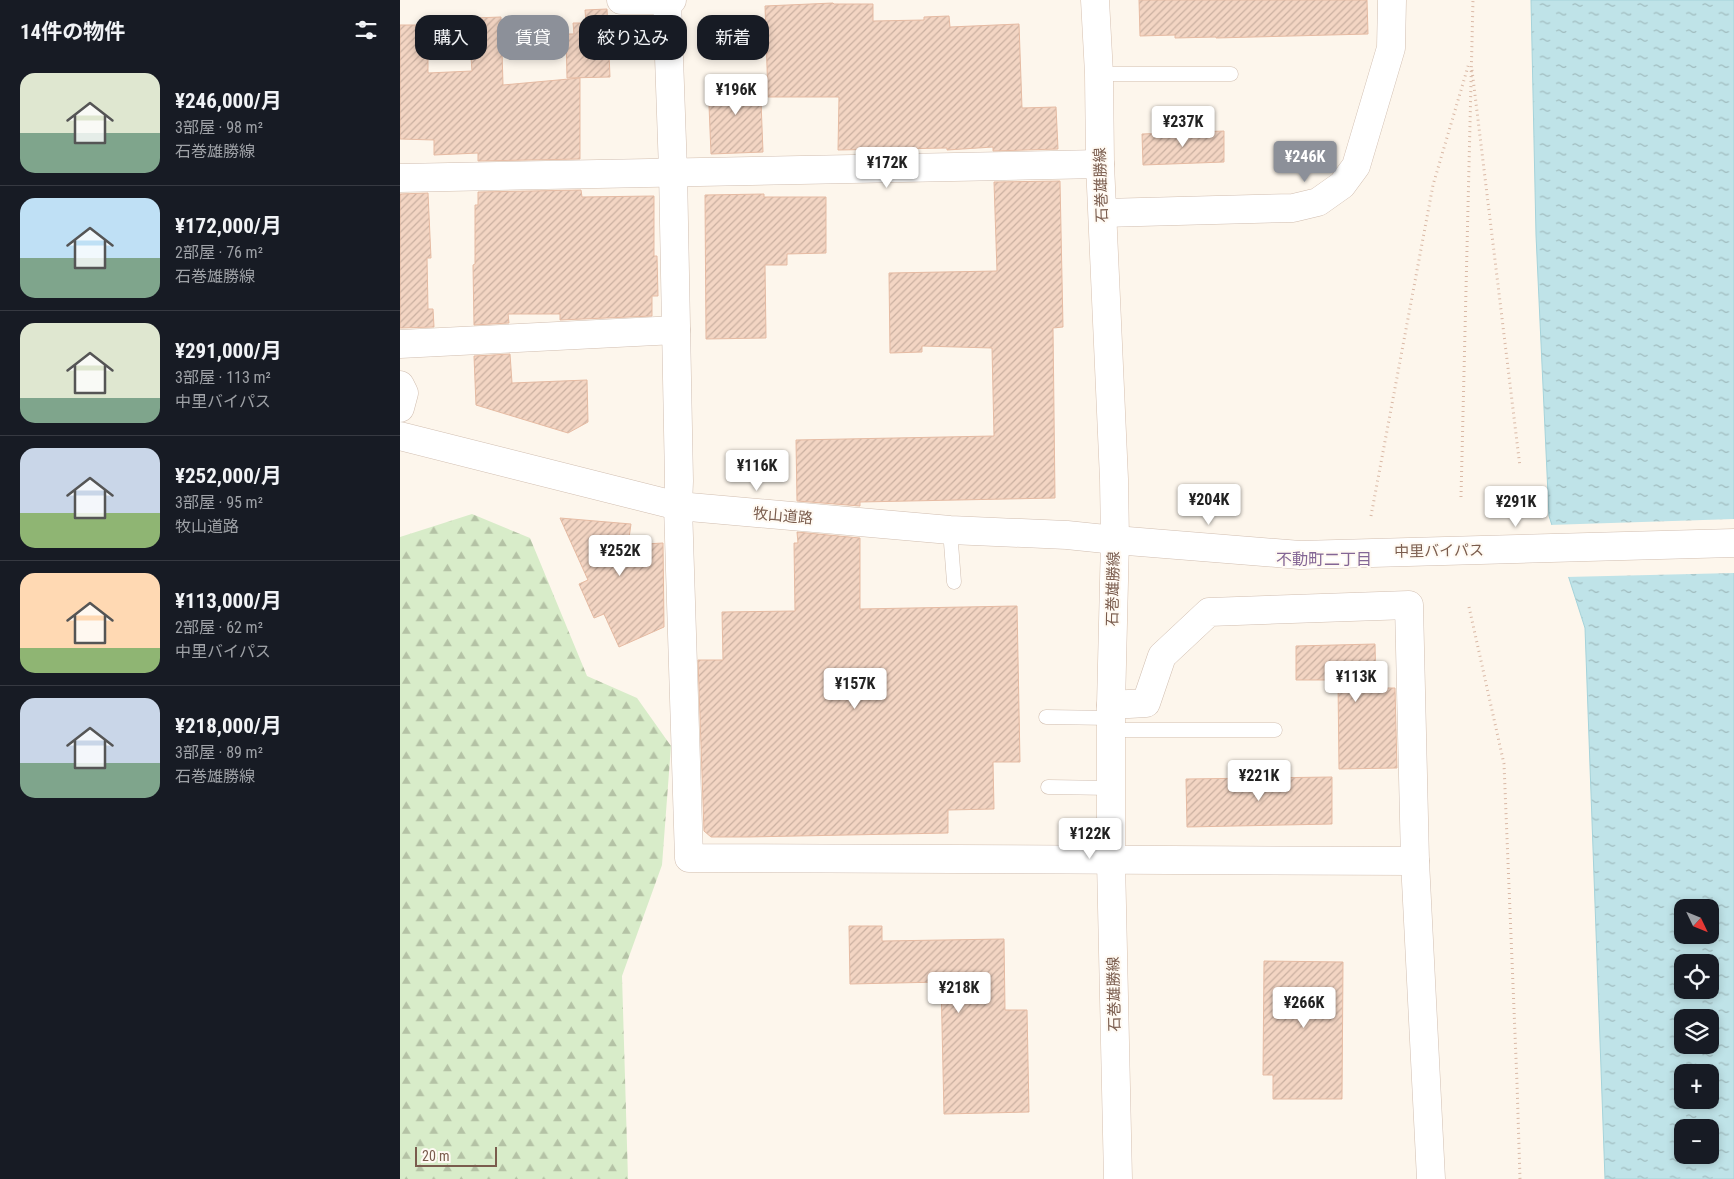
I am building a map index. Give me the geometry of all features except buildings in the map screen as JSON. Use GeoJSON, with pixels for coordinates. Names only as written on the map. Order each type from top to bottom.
{"type":"FeatureCollection","features":[{"type":"Feature","properties":{"kind":"street"},"geometry":{"type":"LineString","coordinates":[[621,0],[672,0]]}},
{"type":"Feature","properties":{"kind":"street"},"geometry":{"type":"LineString","coordinates":[[667,0],[673,171],[678,506],[689,858],[1415,861]]}},
{"type":"Feature","properties":{"kind":"street","name":"石巻雄勝線"},"geometry":{"type":"LineString","coordinates":[[1095,0],[1099,74],[1100,164],[1114,479],[1111,861],[1118,1179]]}},
{"type":"Feature","properties":{"kind":"street"},"geometry":{"type":"LineString","coordinates":[[1102,213],[1293,208],[1318,202],[1342,185],[1356,166],[1391,48],[1392,0]]}},
{"type":"Feature","properties":{"kind":"street"},"geometry":{"type":"LineString","coordinates":[[400,178],[673,171],[1100,164]]}},
{"type":"Feature","properties":{"kind":"street"},"geometry":{"type":"LineString","coordinates":[[400,344],[676,330]]}},
{"type":"Feature","properties":{"kind":"street"},"geometry":{"type":"LineString","coordinates":[[400,384],[404,393],[400,408]]}},
{"type":"Feature","properties":{"kind":"street","name":"牧山道路"},"geometry":{"type":"LineString","coordinates":[[400,436],[678,506],[950,530],[1067,535],[1115,540]]}},
{"type":"Feature","properties":{"kind":"street","name":"中里バイパス"},"geometry":{"type":"LineString","coordinates":[[1115,540],[1300,554],[1734,544]]}},
{"type":"Feature","properties":{"kind":"street"},"geometry":{"type":"LineString","coordinates":[[1111,718],[1146,703],[1162,656],[1209,612],[1409,605],[1415,861],[1431,1179]]}},
{"type":"Feature","properties":{"kind":"lane"},"geometry":{"type":"LineString","coordinates":[[1099,74],[1231,74]]}},
{"type":"Feature","properties":{"kind":"lane"},"geometry":{"type":"LineString","coordinates":[[950,530],[954,582]]}},
{"type":"Feature","properties":{"kind":"lane"},"geometry":{"type":"LineString","coordinates":[[1046,716],[1111,718],[1275,730]]}},
{"type":"Feature","properties":{"kind":"lane"},"geometry":{"type":"LineString","coordinates":[[1048,787],[1111,788]]}},
{"type":"Feature","properties":{"kind":"path"},"geometry":{"type":"LineString","coordinates":[[1461,497],[1473,0]]}},
{"type":"Feature","properties":{"kind":"path"},"geometry":{"type":"LineString","coordinates":[[1471,57],[1520,468]]}},
{"type":"Feature","properties":{"kind":"path"},"geometry":{"type":"LineString","coordinates":[[1371,516],[1433,185],[1471,57]]}},
{"type":"Feature","properties":{"kind":"path"},"geometry":{"type":"LineString","coordinates":[[1470,607],[1504,764],[1520,1179]]}},
{"type":"Feature","properties":{"kind":"green space"},"geometry":{"type":"Polygon","coordinates":[[[472,514],[530,538],[587,676],[637,698],[671,746],[662,865],[622,976],[628,1179],[400,1179],[400,537],[472,514]]]}},
{"type":"Feature","properties":{"kind":"water"},"geometry":{"type":"Polygon","coordinates":[[[1531,0],[1734,0],[1734,1179],[1605,1179],[1585,628],[1549,516],[1536,235],[1531,0]]]}},
{"type":"Feature","properties":{"kind":"pier"},"geometry":{"type":"Polygon","coordinates":[[[1734,519],[1734,573],[1566,577],[1549,525],[1734,519]]]}},
{"type":"Feature","properties":{"kind":"district","name":"不動町二丁目"},"geometry":{"type":"Point","coordinates":[1324,559]}}]}
